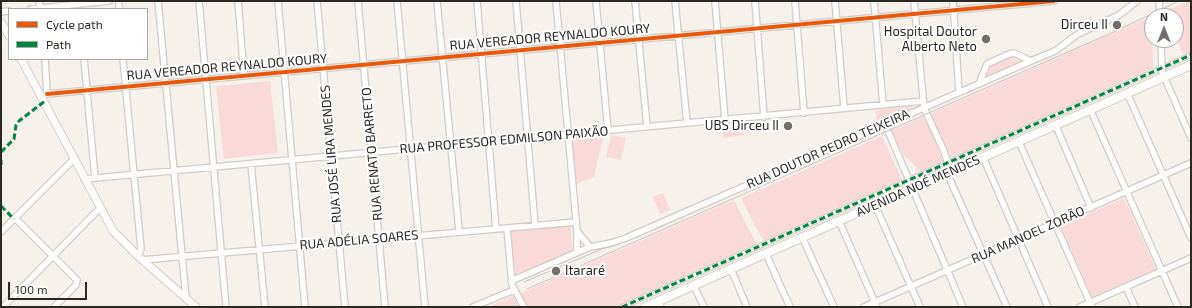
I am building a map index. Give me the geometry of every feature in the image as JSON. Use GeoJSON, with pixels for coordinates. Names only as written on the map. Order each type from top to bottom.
{"type":"FeatureCollection","features":[{"type":"Feature","properties":{"kind":"main road","name":"AVENIDA NOÉ MENDES"},"geometry":{"type":"LineString","coordinates":[[645,307],[659,304],[731,269],[875,205],[911,184],[947,173],[1128,95],[1191,66]]}},
{"type":"Feature","properties":{"kind":"street"},"geometry":{"type":"LineString","coordinates":[[50,8],[109,1]]}},
{"type":"Feature","properties":{"kind":"street"},"geometry":{"type":"LineString","coordinates":[[158,1],[186,298]]}},
{"type":"Feature","properties":{"kind":"street"},"geometry":{"type":"LineString","coordinates":[[199,1],[226,307]]}},
{"type":"Feature","properties":{"kind":"street"},"geometry":{"type":"LineString","coordinates":[[238,1],[244,76]]}},
{"type":"Feature","properties":{"kind":"street"},"geometry":{"type":"LineString","coordinates":[[278,1],[306,307]]}},
{"type":"Feature","properties":{"kind":"street","name":"RUA JOSÉ LIRA MENDES"},"geometry":{"type":"LineString","coordinates":[[317,1],[345,307]]}},
{"type":"Feature","properties":{"kind":"street","name":"RUA RENATO BARRETO"},"geometry":{"type":"LineString","coordinates":[[358,1],[385,307]]}},
{"type":"Feature","properties":{"kind":"street"},"geometry":{"type":"LineString","coordinates":[[398,1],[424,307]]}},
{"type":"Feature","properties":{"kind":"street"},"geometry":{"type":"LineString","coordinates":[[437,1],[459,231]]}},
{"type":"Feature","properties":{"kind":"street"},"geometry":{"type":"LineString","coordinates":[[476,1],[496,229]]}},
{"type":"Feature","properties":{"kind":"street"},"geometry":{"type":"LineString","coordinates":[[516,1],[536,225]]}},
{"type":"Feature","properties":{"kind":"street"},"geometry":{"type":"LineString","coordinates":[[556,1],[577,231],[577,252]]}},
{"type":"Feature","properties":{"kind":"street"},"geometry":{"type":"LineString","coordinates":[[596,1],[608,131]]}},
{"type":"Feature","properties":{"kind":"street"},"geometry":{"type":"LineString","coordinates":[[635,1],[647,127]]}},
{"type":"Feature","properties":{"kind":"street"},"geometry":{"type":"LineString","coordinates":[[676,1],[687,123]]}},
{"type":"Feature","properties":{"kind":"street"},"geometry":{"type":"LineString","coordinates":[[715,1],[725,120]]}},
{"type":"Feature","properties":{"kind":"street"},"geometry":{"type":"LineString","coordinates":[[755,1],[764,117]]}},
{"type":"Feature","properties":{"kind":"street"},"geometry":{"type":"LineString","coordinates":[[795,1],[804,113]]}},
{"type":"Feature","properties":{"kind":"street"},"geometry":{"type":"LineString","coordinates":[[835,1],[844,108]]}},
{"type":"Feature","properties":{"kind":"street"},"geometry":{"type":"LineString","coordinates":[[874,1],[883,105]]}},
{"type":"Feature","properties":{"kind":"street"},"geometry":{"type":"LineString","coordinates":[[914,1],[924,104],[948,164],[947,173],[1007,307]]}},
{"type":"Feature","properties":{"kind":"street"},"geometry":{"type":"LineString","coordinates":[[953,1],[959,92]]}},
{"type":"Feature","properties":{"kind":"street","name":"RUA VEREADOR REYNALDO KOURY"},"geometry":{"type":"LineString","coordinates":[[46,98],[87,90],[875,18],[954,10],[992,4],[1054,1]]}},
{"type":"Feature","properties":{"kind":"street","name":"RUA DOUTOR PEDRO TEIXEIRA"},"geometry":{"type":"LineString","coordinates":[[511,280],[590,247],[611,244],[626,238],[885,124],[924,104],[979,84],[1031,61],[1055,50],[1078,34],[1119,15],[1138,1]]}},
{"type":"Feature","properties":{"kind":"street"},"geometry":{"type":"LineString","coordinates":[[1,22],[8,34]]}},
{"type":"Feature","properties":{"kind":"street"},"geometry":{"type":"LineString","coordinates":[[1161,48],[1164,78],[1191,138]]}},
{"type":"Feature","properties":{"kind":"street"},"geometry":{"type":"LineString","coordinates":[[979,84],[987,64],[1009,54],[1014,53],[1031,61]]}},
{"type":"Feature","properties":{"kind":"street"},"geometry":{"type":"LineString","coordinates":[[622,307],[911,184],[948,164],[1191,55]]}},
{"type":"Feature","properties":{"kind":"street"},"geometry":{"type":"LineString","coordinates":[[22,60],[46,98],[100,208],[115,234],[196,307]]}},
{"type":"Feature","properties":{"kind":"street"},"geometry":{"type":"LineString","coordinates":[[45,60],[46,98]]}},
{"type":"Feature","properties":{"kind":"street"},"geometry":{"type":"LineString","coordinates":[[84,60],[95,178]]}},
{"type":"Feature","properties":{"kind":"street"},"geometry":{"type":"LineString","coordinates":[[124,60],[141,249],[140,258]]}},
{"type":"Feature","properties":{"kind":"street"},"geometry":{"type":"LineString","coordinates":[[1128,95],[1191,238]]}},
{"type":"Feature","properties":{"kind":"street","name":"RUA PROFESSOR EDMILSON PAIXÃO"},"geometry":{"type":"LineString","coordinates":[[86,179],[764,117],[844,108],[924,104]]}},
{"type":"Feature","properties":{"kind":"street"},"geometry":{"type":"LineString","coordinates":[[1091,111],[1178,307]]}},
{"type":"Feature","properties":{"kind":"street"},"geometry":{"type":"LineString","coordinates":[[885,124],[963,307]]}},
{"type":"Feature","properties":{"kind":"street"},"geometry":{"type":"LineString","coordinates":[[1056,126],[1091,208]]}},
{"type":"Feature","properties":{"kind":"street"},"geometry":{"type":"LineString","coordinates":[[1019,142],[1091,305]]}},
{"type":"Feature","properties":{"kind":"street"},"geometry":{"type":"LineString","coordinates":[[982,157],[1048,307]]}},
{"type":"Feature","properties":{"kind":"street"},"geometry":{"type":"LineString","coordinates":[[1,232],[75,158]]}},
{"type":"Feature","properties":{"kind":"street","name":"RUA MANOEL ZORÃO"},"geometry":{"type":"LineString","coordinates":[[864,307],[876,305],[911,286],[1191,163]]}},
{"type":"Feature","properties":{"kind":"street"},"geometry":{"type":"LineString","coordinates":[[251,164],[265,307]]}},
{"type":"Feature","properties":{"kind":"street"},"geometry":{"type":"LineString","coordinates":[[875,205],[920,307]]}},
{"type":"Feature","properties":{"kind":"street"},"geometry":{"type":"LineString","coordinates":[[3,307],[100,208]]}},
{"type":"Feature","properties":{"kind":"street"},"geometry":{"type":"LineString","coordinates":[[15,218],[76,279],[76,284],[54,307]]}},
{"type":"Feature","properties":{"kind":"street"},"geometry":{"type":"LineString","coordinates":[[839,221],[876,305]]}},
{"type":"Feature","properties":{"kind":"street","name":"RUA ADÉLIA SOARES"},"geometry":{"type":"LineString","coordinates":[[140,258],[221,253],[459,231],[576,222]]}},
{"type":"Feature","properties":{"kind":"street"},"geometry":{"type":"LineString","coordinates":[[507,228],[511,280],[514,290],[524,307]]}},
{"type":"Feature","properties":{"kind":"street"},"geometry":{"type":"LineString","coordinates":[[577,231],[590,247]]}},
{"type":"Feature","properties":{"kind":"street"},"geometry":{"type":"LineString","coordinates":[[802,237],[834,307]]}},
{"type":"Feature","properties":{"kind":"street"},"geometry":{"type":"LineString","coordinates":[[766,254],[790,307]]}},
{"type":"Feature","properties":{"kind":"street"},"geometry":{"type":"LineString","coordinates":[[1080,307],[1091,305],[1126,287],[1191,258]]}},
{"type":"Feature","properties":{"kind":"street"},"geometry":{"type":"LineString","coordinates":[[731,269],[747,307]]}},
{"type":"Feature","properties":{"kind":"street"},"geometry":{"type":"LineString","coordinates":[[694,286],[704,307]]}},
{"type":"Feature","properties":{"kind":"street"},"geometry":{"type":"LineString","coordinates":[[1126,287],[1135,307]]}},
{"type":"Feature","properties":{"kind":"street"},"geometry":{"type":"LineString","coordinates":[[473,307],[514,290]]}},
{"type":"Feature","properties":{"kind":"shaded area"},"geometry":{"type":"Polygon","coordinates":[[[1191,1],[1191,52],[1184,55],[1181,48],[1184,48],[1184,8],[1173,8],[1191,1]]]}},
{"type":"Feature","properties":{"kind":"shaded area"},"geometry":{"type":"Polygon","coordinates":[[[1144,20],[1144,48],[1153,48],[1153,68],[921,172],[904,155],[891,131],[1144,20]]]}},
{"type":"Feature","properties":{"kind":"shaded area"},"geometry":{"type":"Polygon","coordinates":[[[1009,56],[1022,61],[985,77],[990,65],[1009,56]]]}},
{"type":"Feature","properties":{"kind":"shaded area"},"geometry":{"type":"Polygon","coordinates":[[[270,81],[278,153],[224,159],[216,86],[270,81]]]}},
{"type":"Feature","properties":{"kind":"shaded area"},"geometry":{"type":"Polygon","coordinates":[[[913,106],[913,108],[877,124],[876,110],[913,106]]]}},
{"type":"Feature","properties":{"kind":"shaded area"},"geometry":{"type":"Polygon","coordinates":[[[742,125],[744,135],[724,138],[722,128],[742,125]]]}},
{"type":"Feature","properties":{"kind":"shaded area"},"geometry":{"type":"Polygon","coordinates":[[[604,134],[594,177],[576,184],[572,137],[604,134]]]}},
{"type":"Feature","properties":{"kind":"shaded area"},"geometry":{"type":"Polygon","coordinates":[[[611,135],[626,138],[621,160],[606,157],[611,135]]]}},
{"type":"Feature","properties":{"kind":"shaded area"},"geometry":{"type":"Polygon","coordinates":[[[882,136],[903,182],[765,244],[741,198],[882,136]]]}},
{"type":"Feature","properties":{"kind":"shaded area"},"geometry":{"type":"Polygon","coordinates":[[[663,193],[670,210],[660,214],[653,197],[663,193]]]}},
{"type":"Feature","properties":{"kind":"shaded area"},"geometry":{"type":"Polygon","coordinates":[[[1124,198],[1156,269],[1092,297],[1061,226],[1124,198]]]}},
{"type":"Feature","properties":{"kind":"shaded area"},"geometry":{"type":"Polygon","coordinates":[[[734,200],[758,247],[618,307],[529,307],[521,293],[734,200]]]}},
{"type":"Feature","properties":{"kind":"shaded area"},"geometry":{"type":"Polygon","coordinates":[[[570,224],[573,251],[514,277],[510,230],[570,224]]]}},
{"type":"Feature","properties":{"kind":"shaded area"},"geometry":{"type":"Polygon","coordinates":[[[513,296],[519,307],[488,307],[513,296]]]}},
{"type":"Feature","properties":{"kind":"tram line"},"geometry":{"type":"LineString","coordinates":[[527,289],[1118,30],[1179,1]]}},
{"type":"Feature","properties":{"kind":"tram line"},"geometry":{"type":"LineString","coordinates":[[524,282],[615,245]]}},
{"type":"Feature","properties":{"kind":"marked path"},"geometry":{"type":"LineString","coordinates":[[622,307],[1191,55]]}},
{"type":"Feature","properties":{"kind":"marked path"},"geometry":{"type":"LineString","coordinates":[[1,152],[14,139],[16,125],[19,121],[45,101]]}},
{"type":"Feature","properties":{"kind":"marked path"},"geometry":{"type":"LineString","coordinates":[[1,160],[1,165]]}},
{"type":"Feature","properties":{"kind":"marked path"},"geometry":{"type":"LineString","coordinates":[[1,206],[14,219]]}},
{"type":"Feature","properties":{"kind":"cycle path"},"geometry":{"type":"LineString","coordinates":[[47,94],[1054,1]]}},
{"type":"Feature","properties":{"kind":"place","name":"Dirceu II"},"geometry":{"type":"Point","coordinates":[1117,25]}},
{"type":"Feature","properties":{"kind":"place","name":"Hospital Doutor Alberto Neto"},"geometry":{"type":"Point","coordinates":[986,39]}},
{"type":"Feature","properties":{"kind":"place","name":"UBS Dirceu II"},"geometry":{"type":"Point","coordinates":[788,126]}},
{"type":"Feature","properties":{"kind":"place","name":"Itararé"},"geometry":{"type":"Point","coordinates":[556,271]}}]}
